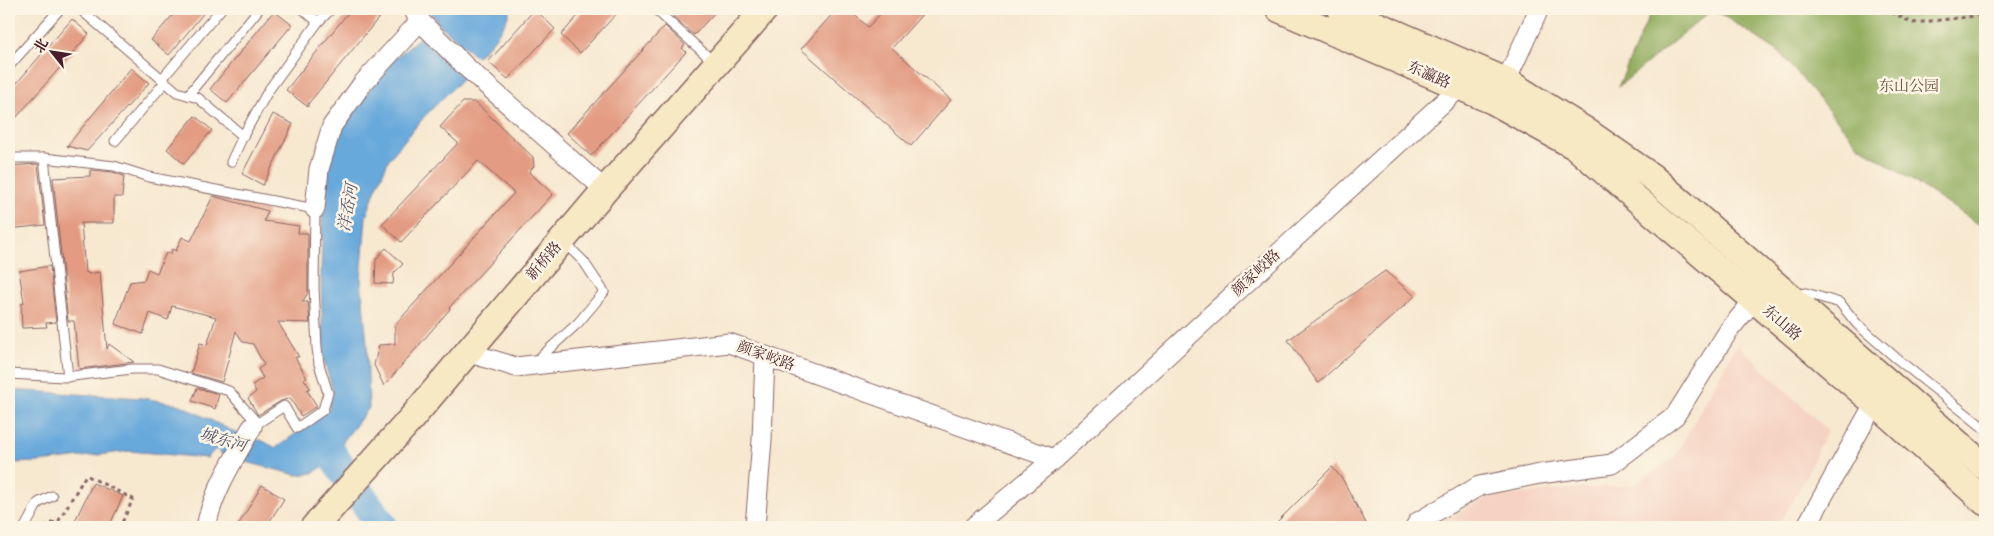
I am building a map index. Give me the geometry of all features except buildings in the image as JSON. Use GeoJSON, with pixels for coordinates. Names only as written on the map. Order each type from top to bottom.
{"type":"FeatureCollection","features":[{"type":"Feature","properties":{"kind":"main road","name":"新桥路"},"geometry":{"type":"LineString","coordinates":[[316,523],[410,420],[605,190],[764,9]]}},
{"type":"Feature","properties":{"kind":"main road","name":"东瀛路"},"geometry":{"type":"LineString","coordinates":[[1279,9],[1579,138]]}},
{"type":"Feature","properties":{"kind":"main road","name":"东瀛路"},"geometry":{"type":"LineString","coordinates":[[1340,9],[1506,81],[1579,138]]}},
{"type":"Feature","properties":{"kind":"main road","name":"东山路"},"geometry":{"type":"LineString","coordinates":[[1579,138],[1652,178],[1789,296],[1985,502]]}},
{"type":"Feature","properties":{"kind":"main road","name":"东山路"},"geometry":{"type":"LineString","coordinates":[[1579,138],[1754,300],[1985,467]]}},
{"type":"Feature","properties":{"kind":"street"},"geometry":{"type":"LineString","coordinates":[[1506,81],[1539,9]]}},
{"type":"Feature","properties":{"kind":"street"},"geometry":{"type":"LineString","coordinates":[[314,209],[319,169],[332,126],[362,83],[417,15],[465,66],[605,190]]}},
{"type":"Feature","properties":{"kind":"street","name":"颜家峧路"},"geometry":{"type":"LineString","coordinates":[[973,527],[1054,459],[1459,88]]}},
{"type":"Feature","properties":{"kind":"street"},"geometry":{"type":"LineString","coordinates":[[1415,527],[1418,522],[1479,486],[1540,474],[1612,464],[1675,416],[1729,330],[1754,300]]}},
{"type":"Feature","properties":{"kind":"street","name":"颜家峧路"},"geometry":{"type":"LineString","coordinates":[[466,352],[516,367],[728,343],[1054,459]]}},
{"type":"Feature","properties":{"kind":"street"},"geometry":{"type":"LineString","coordinates":[[756,527],[765,356]]}},
{"type":"Feature","properties":{"kind":"street"},"geometry":{"type":"LineString","coordinates":[[1806,527],[1881,392]]}},
{"type":"Feature","properties":{"kind":"street"},"geometry":{"type":"LineString","coordinates":[[206,527],[209,510],[229,468],[255,426]]}},
{"type":"Feature","properties":{"kind":"lane"},"geometry":{"type":"LineString","coordinates":[[9,66],[60,9]]}},
{"type":"Feature","properties":{"kind":"lane"},"geometry":{"type":"LineString","coordinates":[[80,9],[177,92],[198,98],[244,136]]}},
{"type":"Feature","properties":{"kind":"lane"},"geometry":{"type":"LineString","coordinates":[[115,141],[220,9]]}},
{"type":"Feature","properties":{"kind":"lane"},"geometry":{"type":"LineString","coordinates":[[188,95],[259,9]]}},
{"type":"Feature","properties":{"kind":"lane"},"geometry":{"type":"LineString","coordinates":[[303,9],[318,22]]}},
{"type":"Feature","properties":{"kind":"lane"},"geometry":{"type":"LineString","coordinates":[[231,162],[268,91],[318,22],[331,9]]}},
{"type":"Feature","properties":{"kind":"lane"},"geometry":{"type":"LineString","coordinates":[[656,9],[716,63]]}},
{"type":"Feature","properties":{"kind":"lane"},"geometry":{"type":"LineString","coordinates":[[9,158],[44,158],[114,166],[149,177],[314,209],[314,287],[317,348],[319,364],[328,393],[323,410],[296,428],[284,406],[255,426],[229,391],[158,370],[132,369],[68,377],[9,374]]}},
{"type":"Feature","properties":{"kind":"lane"},"geometry":{"type":"LineString","coordinates":[[44,158],[68,377]]}},
{"type":"Feature","properties":{"kind":"lane"},"geometry":{"type":"LineString","coordinates":[[533,365],[578,323],[604,292],[584,262],[562,240]]}},
{"type":"Feature","properties":{"kind":"lane"},"geometry":{"type":"LineString","coordinates":[[1789,296],[1806,293],[1840,303],[1857,324],[1896,358],[1985,428]]}},
{"type":"Feature","properties":{"kind":"lane"},"geometry":{"type":"LineString","coordinates":[[25,527],[38,503],[52,496]]}},
{"type":"Feature","properties":{"kind":"path"},"geometry":{"type":"LineString","coordinates":[[1884,9],[1913,23],[1985,15]]}},
{"type":"Feature","properties":{"kind":"path"},"geometry":{"type":"LineString","coordinates":[[45,527],[48,523],[58,522],[86,475],[133,499],[120,527]]}},
{"type":"Feature","properties":{"kind":"shaded area"},"geometry":{"type":"Polygon","coordinates":[[[1737,344],[1827,430],[1800,489],[1777,527],[1430,527],[1486,498],[1559,490],[1634,485],[1674,458],[1737,344]]]}},
{"type":"Feature","properties":{"kind":"green space"},"geometry":{"type":"Polygon","coordinates":[[[1652,9],[1713,9],[1618,87],[1652,9]]]}},
{"type":"Feature","properties":{"kind":"green space","name":"东山公园"},"geometry":{"type":"Polygon","coordinates":[[[1713,9],[1985,9],[1985,225],[1980,225],[1858,145],[1779,52],[1713,9]]]}},
{"type":"Feature","properties":{"kind":"water"},"geometry":{"type":"Polygon","coordinates":[[[430,9],[510,9],[506,22],[497,35],[476,57],[439,24],[430,12],[430,9]]]}},
{"type":"Feature","properties":{"kind":"water","name":"洋岙河"},"geometry":{"type":"Polygon","coordinates":[[[420,37],[463,78],[424,117],[389,159],[366,217],[361,279],[367,345],[369,408],[325,465],[313,473],[297,475],[242,461],[252,441],[261,440],[276,448],[328,410],[333,391],[323,357],[321,274],[323,189],[329,152],[348,117],[393,60],[420,37]]]}},
{"type":"Feature","properties":{"kind":"water","name":"城东河"},"geometry":{"type":"Polygon","coordinates":[[[9,390],[143,398],[181,405],[242,436],[229,457],[216,449],[207,458],[130,451],[40,462],[9,463],[9,390]]]}},
{"type":"Feature","properties":{"kind":"waterway","name":"城东河"},"geometry":{"type":"LineString","coordinates":[[304,458],[322,441],[383,527]]}}]}
